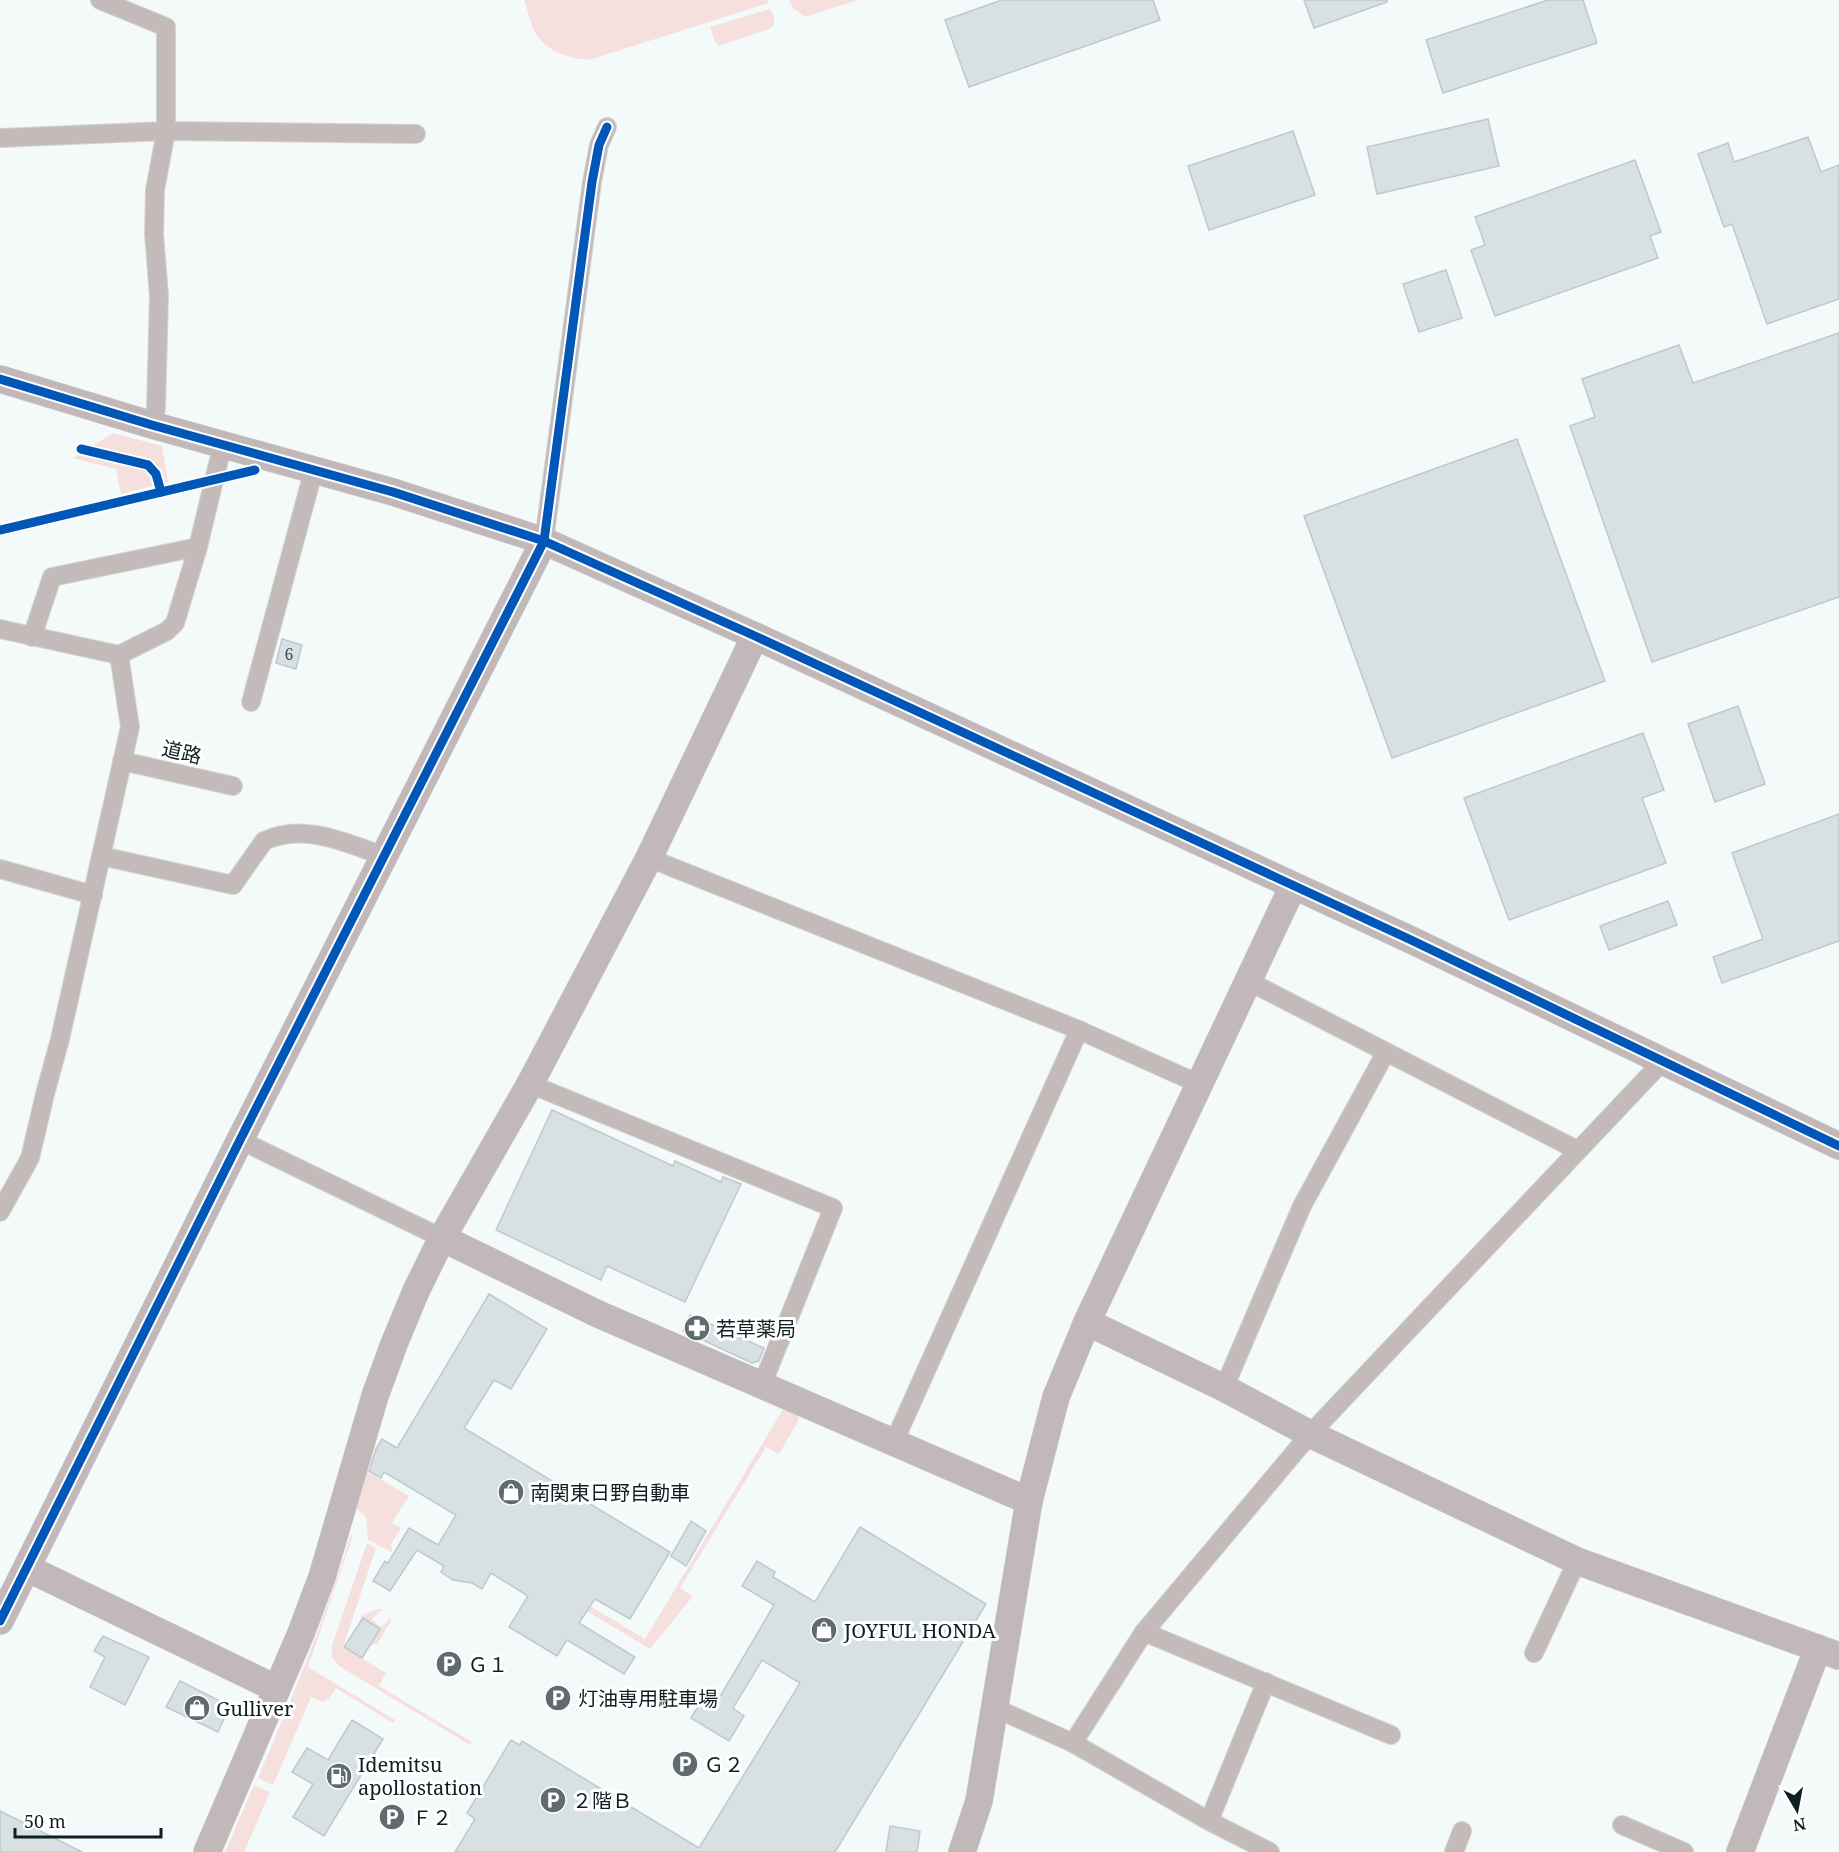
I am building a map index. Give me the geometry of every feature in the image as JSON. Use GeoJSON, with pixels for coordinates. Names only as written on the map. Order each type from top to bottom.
{"type":"FeatureCollection","features":[{"type":"Feature","properties":{"kind":"street"},"geometry":{"type":"LineString","coordinates":[[100,0],[166,27],[166,131],[155,190],[154,234],[159,296],[156,408],[152,425]]}},
{"type":"Feature","properties":{"kind":"street"},"geometry":{"type":"LineString","coordinates":[[0,1621],[543,541],[592,182],[599,145],[607,127]]}},
{"type":"Feature","properties":{"kind":"street"},"geometry":{"type":"LineString","coordinates":[[0,138],[166,131],[416,134]]}},
{"type":"Feature","properties":{"kind":"street"},"geometry":{"type":"LineString","coordinates":[[0,379],[152,425],[393,492],[543,541],[755,636],[1429,948],[1839,1146]]}},
{"type":"Feature","properties":{"kind":"street"},"geometry":{"type":"LineString","coordinates":[[0,629],[119,656],[167,631],[175,624],[198,547],[223,443]]}},
{"type":"Feature","properties":{"kind":"street"},"geometry":{"type":"LineString","coordinates":[[251,702],[314,469]]}},
{"type":"Feature","properties":{"kind":"street"},"geometry":{"type":"LineString","coordinates":[[32,637],[52,578],[198,547]]}},
{"type":"Feature","properties":{"kind":"street"},"geometry":{"type":"LineString","coordinates":[[207,1852],[322,1577],[375,1396],[416,1291],[442,1238],[530,1084],[649,858],[755,636]]}},
{"type":"Feature","properties":{"kind":"street"},"geometry":{"type":"LineString","coordinates":[[1,1206],[30,1158],[60,1040],[130,727],[119,656]]}},
{"type":"Feature","properties":{"kind":"street","name":"道路"},"geometry":{"type":"LineString","coordinates":[[122,761],[233,786]]}},
{"type":"Feature","properties":{"kind":"street"},"geometry":{"type":"LineString","coordinates":[[101,856],[233,885],[264,842],[271,838],[317,833],[384,856]]}},
{"type":"Feature","properties":{"kind":"street"},"geometry":{"type":"LineString","coordinates":[[649,858],[1079,1030],[1198,1084]]}},
{"type":"Feature","properties":{"kind":"street"},"geometry":{"type":"LineString","coordinates":[[0,869],[93,895]]}},
{"type":"Feature","properties":{"kind":"street"},"geometry":{"type":"LineString","coordinates":[[962,1852],[979,1801],[1029,1501],[1056,1397],[1087,1322],[1293,886]]}},
{"type":"Feature","properties":{"kind":"street"},"geometry":{"type":"LineString","coordinates":[[1248,981],[1577,1150]]}},
{"type":"Feature","properties":{"kind":"street"},"geometry":{"type":"LineString","coordinates":[[894,1442],[1079,1030]]}},
{"type":"Feature","properties":{"kind":"street"},"geometry":{"type":"LineString","coordinates":[[1224,1388],[1302,1206],[1386,1052]]}},
{"type":"Feature","properties":{"kind":"street"},"geometry":{"type":"LineString","coordinates":[[1073,1743],[1144,1632],[1310,1434],[1662,1062]]}},
{"type":"Feature","properties":{"kind":"street"},"geometry":{"type":"LineString","coordinates":[[530,1084],[834,1208],[762,1386]]}},
{"type":"Feature","properties":{"kind":"street"},"geometry":{"type":"LineString","coordinates":[[240,1140],[598,1314],[1029,1501]]}},
{"type":"Feature","properties":{"kind":"street"},"geometry":{"type":"LineString","coordinates":[[1087,1322],[1224,1388],[1310,1434],[1577,1561],[1829,1652],[1740,1852]]}},
{"type":"Feature","properties":{"kind":"street"},"geometry":{"type":"LineString","coordinates":[[1534,1653],[1577,1561]]}},
{"type":"Feature","properties":{"kind":"street"},"geometry":{"type":"LineString","coordinates":[[27,1568],[277,1689]]}},
{"type":"Feature","properties":{"kind":"street"},"geometry":{"type":"LineString","coordinates":[[1144,1632],[1391,1735]]}},
{"type":"Feature","properties":{"kind":"street"},"geometry":{"type":"LineString","coordinates":[[1209,1821],[1266,1682]]}},
{"type":"Feature","properties":{"kind":"street"},"geometry":{"type":"LineString","coordinates":[[995,1708],[1073,1743],[1209,1821],[1270,1852]]}},
{"type":"Feature","properties":{"kind":"street"},"geometry":{"type":"LineString","coordinates":[[1622,1825],[1684,1852]]}},
{"type":"Feature","properties":{"kind":"street"},"geometry":{"type":"LineString","coordinates":[[1454,1852],[1462,1831]]}},
{"type":"Feature","properties":{"kind":"shaded area"},"geometry":{"type":"Polygon","coordinates":[[[524,0],[768,0],[769,3],[589,60],[566,56],[545,45],[533,28],[524,0]]]}},
{"type":"Feature","properties":{"kind":"shaded area"},"geometry":{"type":"Polygon","coordinates":[[[789,0],[858,0],[805,17],[793,8],[789,0]]]}},
{"type":"Feature","properties":{"kind":"shaded area"},"geometry":{"type":"Polygon","coordinates":[[[770,9],[774,17],[774,25],[769,29],[719,46],[715,42],[710,27],[770,9]]]}},
{"type":"Feature","properties":{"kind":"shaded area"},"geometry":{"type":"Polygon","coordinates":[[[113,433],[162,446],[168,482],[121,494],[116,469],[73,458],[113,433]]]}},
{"type":"Feature","properties":{"kind":"shaded area"},"geometry":{"type":"Polygon","coordinates":[[[785,1406],[799,1414],[798,1421],[779,1454],[766,1447],[680,1588],[693,1596],[650,1649],[587,1611],[590,1606],[645,1639],[785,1406]]]}},
{"type":"Feature","properties":{"kind":"shaded area"},"geometry":{"type":"Polygon","coordinates":[[[363,1469],[409,1496],[392,1523],[401,1528],[391,1544],[392,1552],[368,1540],[366,1517],[354,1506],[363,1469]]]}},
{"type":"Feature","properties":{"kind":"shaded area"},"geometry":{"type":"Polygon","coordinates":[[[351,1534],[352,1538],[308,1667],[395,1720],[393,1723],[336,1688],[324,1702],[311,1697],[273,1785],[258,1778],[320,1627],[351,1534]]]}},
{"type":"Feature","properties":{"kind":"shaded area"},"geometry":{"type":"Polygon","coordinates":[[[367,1543],[376,1548],[343,1647],[386,1673],[379,1686],[472,1742],[470,1745],[339,1666],[332,1657],[332,1646],[367,1543]]]}},
{"type":"Feature","properties":{"kind":"shaded area"},"geometry":{"type":"Polygon","coordinates":[[[382,1609],[372,1619],[381,1627],[391,1618],[391,1621],[377,1644],[368,1645],[357,1628],[362,1615],[382,1609]]]}},
{"type":"Feature","properties":{"kind":"shaded area"},"geometry":{"type":"Polygon","coordinates":[[[254,1785],[270,1792],[244,1852],[225,1852],[254,1785]]]}},
{"type":"Feature","properties":{"kind":"building"},"geometry":{"type":"Polygon","coordinates":[[[1002,0],[1153,0],[1160,20],[969,87],[945,20],[1002,0]]]}},
{"type":"Feature","properties":{"kind":"building"},"geometry":{"type":"Polygon","coordinates":[[[1304,0],[1387,0],[1387,2],[1314,28],[1304,0]]]}},
{"type":"Feature","properties":{"kind":"building"},"geometry":{"type":"Polygon","coordinates":[[[1548,0],[1583,0],[1597,43],[1443,93],[1426,40],[1548,0]]]}},
{"type":"Feature","properties":{"kind":"building"},"geometry":{"type":"Polygon","coordinates":[[[1488,119],[1499,166],[1377,194],[1367,147],[1488,119]]]}},
{"type":"Feature","properties":{"kind":"building"},"geometry":{"type":"Polygon","coordinates":[[[1293,131],[1315,195],[1209,230],[1188,166],[1293,131]]]}},
{"type":"Feature","properties":{"kind":"building"},"geometry":{"type":"Polygon","coordinates":[[[1808,137],[1821,172],[1839,165],[1839,299],[1767,324],[1732,224],[1724,227],[1698,154],[1728,143],[1734,162],[1808,137]]]}},
{"type":"Feature","properties":{"kind":"building"},"geometry":{"type":"Polygon","coordinates":[[[1635,160],[1661,232],[1650,236],[1658,258],[1495,316],[1471,250],[1485,245],[1475,217],[1635,160]]]}},
{"type":"Feature","properties":{"kind":"building"},"geometry":{"type":"Polygon","coordinates":[[[1446,270],[1462,318],[1419,332],[1403,284],[1446,270]]]}},
{"type":"Feature","properties":{"kind":"building"},"geometry":{"type":"Polygon","coordinates":[[[1839,333],[1839,597],[1652,662],[1570,426],[1595,417],[1582,379],[1679,345],[1693,383],[1839,333]]]}},
{"type":"Feature","properties":{"kind":"building"},"geometry":{"type":"Polygon","coordinates":[[[1517,439],[1605,681],[1392,758],[1304,516],[1517,439]]]}},
{"type":"Feature","properties":{"kind":"building"},"geometry":{"type":"Polygon","coordinates":[[[282,639],[302,645],[296,669],[276,663],[282,639]]]}},
{"type":"Feature","properties":{"kind":"building"},"geometry":{"type":"Polygon","coordinates":[[[1738,706],[1765,784],[1715,802],[1688,724],[1738,706]]]}},
{"type":"Feature","properties":{"kind":"building"},"geometry":{"type":"Polygon","coordinates":[[[1643,733],[1664,790],[1642,798],[1666,863],[1509,920],[1464,798],[1643,733]]]}},
{"type":"Feature","properties":{"kind":"building"},"geometry":{"type":"Polygon","coordinates":[[[1839,814],[1839,941],[1722,983],[1713,957],[1763,939],[1732,853],[1839,814]]]}},
{"type":"Feature","properties":{"kind":"building"},"geometry":{"type":"Polygon","coordinates":[[[1668,901],[1677,925],[1609,950],[1600,926],[1668,901]]]}},
{"type":"Feature","properties":{"kind":"building"},"geometry":{"type":"Polygon","coordinates":[[[552,1110],[673,1166],[675,1161],[721,1182],[723,1177],[741,1184],[685,1302],[607,1266],[601,1280],[496,1230],[552,1110]]]}},
{"type":"Feature","properties":{"kind":"building"},"geometry":{"type":"Polygon","coordinates":[[[489,1294],[547,1329],[511,1389],[494,1380],[464,1428],[670,1552],[630,1619],[595,1599],[579,1623],[635,1657],[624,1674],[567,1640],[557,1656],[509,1627],[528,1596],[491,1573],[482,1589],[472,1583],[453,1580],[441,1572],[444,1566],[417,1550],[390,1591],[373,1581],[385,1561],[388,1563],[409,1528],[438,1545],[456,1515],[384,1472],[381,1478],[369,1471],[382,1439],[397,1448],[489,1294]]]}},
{"type":"Feature","properties":{"kind":"building"},"geometry":{"type":"Polygon","coordinates":[[[690,1315],[764,1348],[759,1361],[752,1363],[683,1331],[690,1315]]]}},
{"type":"Feature","properties":{"kind":"building"},"geometry":{"type":"Polygon","coordinates":[[[691,1521],[706,1531],[686,1566],[671,1556],[691,1521]]]}},
{"type":"Feature","properties":{"kind":"building"},"geometry":{"type":"Polygon","coordinates":[[[860,1527],[986,1604],[835,1852],[455,1852],[475,1819],[467,1813],[511,1740],[520,1745],[522,1741],[699,1848],[800,1683],[762,1660],[733,1708],[744,1716],[729,1741],[691,1718],[706,1693],[718,1700],[774,1605],[742,1586],[757,1561],[775,1572],[773,1577],[815,1602],[860,1527]]]}},
{"type":"Feature","properties":{"kind":"building"},"geometry":{"type":"Polygon","coordinates":[[[363,1618],[380,1629],[362,1658],[344,1647],[363,1618]]]}},
{"type":"Feature","properties":{"kind":"building"},"geometry":{"type":"Polygon","coordinates":[[[103,1636],[149,1657],[125,1705],[90,1687],[105,1657],[94,1651],[103,1636]]]}},
{"type":"Feature","properties":{"kind":"building"},"geometry":{"type":"Polygon","coordinates":[[[180,1681],[230,1706],[218,1732],[166,1707],[180,1681]]]}},
{"type":"Feature","properties":{"kind":"building"},"geometry":{"type":"Polygon","coordinates":[[[352,1720],[383,1739],[324,1836],[293,1817],[313,1784],[292,1772],[307,1748],[328,1760],[352,1720]]]}},
{"type":"Feature","properties":{"kind":"building"},"geometry":{"type":"Polygon","coordinates":[[[0,1811],[82,1852],[0,1852],[0,1811]]]}},
{"type":"Feature","properties":{"kind":"building"},"geometry":{"type":"Polygon","coordinates":[[[890,1826],[920,1831],[917,1852],[886,1852],[890,1826]]]}},
{"type":"Feature","properties":{"kind":"cycle path"},"geometry":{"type":"LineString","coordinates":[[0,1621],[240,1140],[544,541],[592,182],[599,145],[607,127]]}},
{"type":"Feature","properties":{"kind":"cycle path"},"geometry":{"type":"LineString","coordinates":[[0,379],[152,425],[393,492],[544,541],[755,636],[1409,939],[1839,1146]]}},
{"type":"Feature","properties":{"kind":"cycle path"},"geometry":{"type":"LineString","coordinates":[[81,449],[148,465],[156,474],[161,492]]}},
{"type":"Feature","properties":{"kind":"cycle path"},"geometry":{"type":"LineString","coordinates":[[0,530],[255,470]]}},
{"type":"Feature","properties":{"kind":"place","name":"若草薬局"},"geometry":{"type":"Point","coordinates":[697,1328]}},
{"type":"Feature","properties":{"kind":"place","name":"南関東日野自動車"},"geometry":{"type":"Point","coordinates":[511,1492]}},
{"type":"Feature","properties":{"kind":"place","name":"JOYFUL HONDA"},"geometry":{"type":"Point","coordinates":[824,1630]}},
{"type":"Feature","properties":{"kind":"place","name":"Ｇ１"},"geometry":{"type":"Point","coordinates":[449,1664]}},
{"type":"Feature","properties":{"kind":"place","name":"灯油専用駐車場"},"geometry":{"type":"Point","coordinates":[558,1698]}},
{"type":"Feature","properties":{"kind":"place","name":"Gulliver"},"geometry":{"type":"Point","coordinates":[197,1708]}},
{"type":"Feature","properties":{"kind":"place","name":"Ｇ２"},"geometry":{"type":"Point","coordinates":[685,1764]}},
{"type":"Feature","properties":{"kind":"place","name":"Idemitsu apollostation"},"geometry":{"type":"Point","coordinates":[339,1776]}},
{"type":"Feature","properties":{"kind":"place","name":"２階Ｂ"},"geometry":{"type":"Point","coordinates":[553,1800]}},
{"type":"Feature","properties":{"kind":"place","name":"Ｆ２"},"geometry":{"type":"Point","coordinates":[392,1817]}}]}
